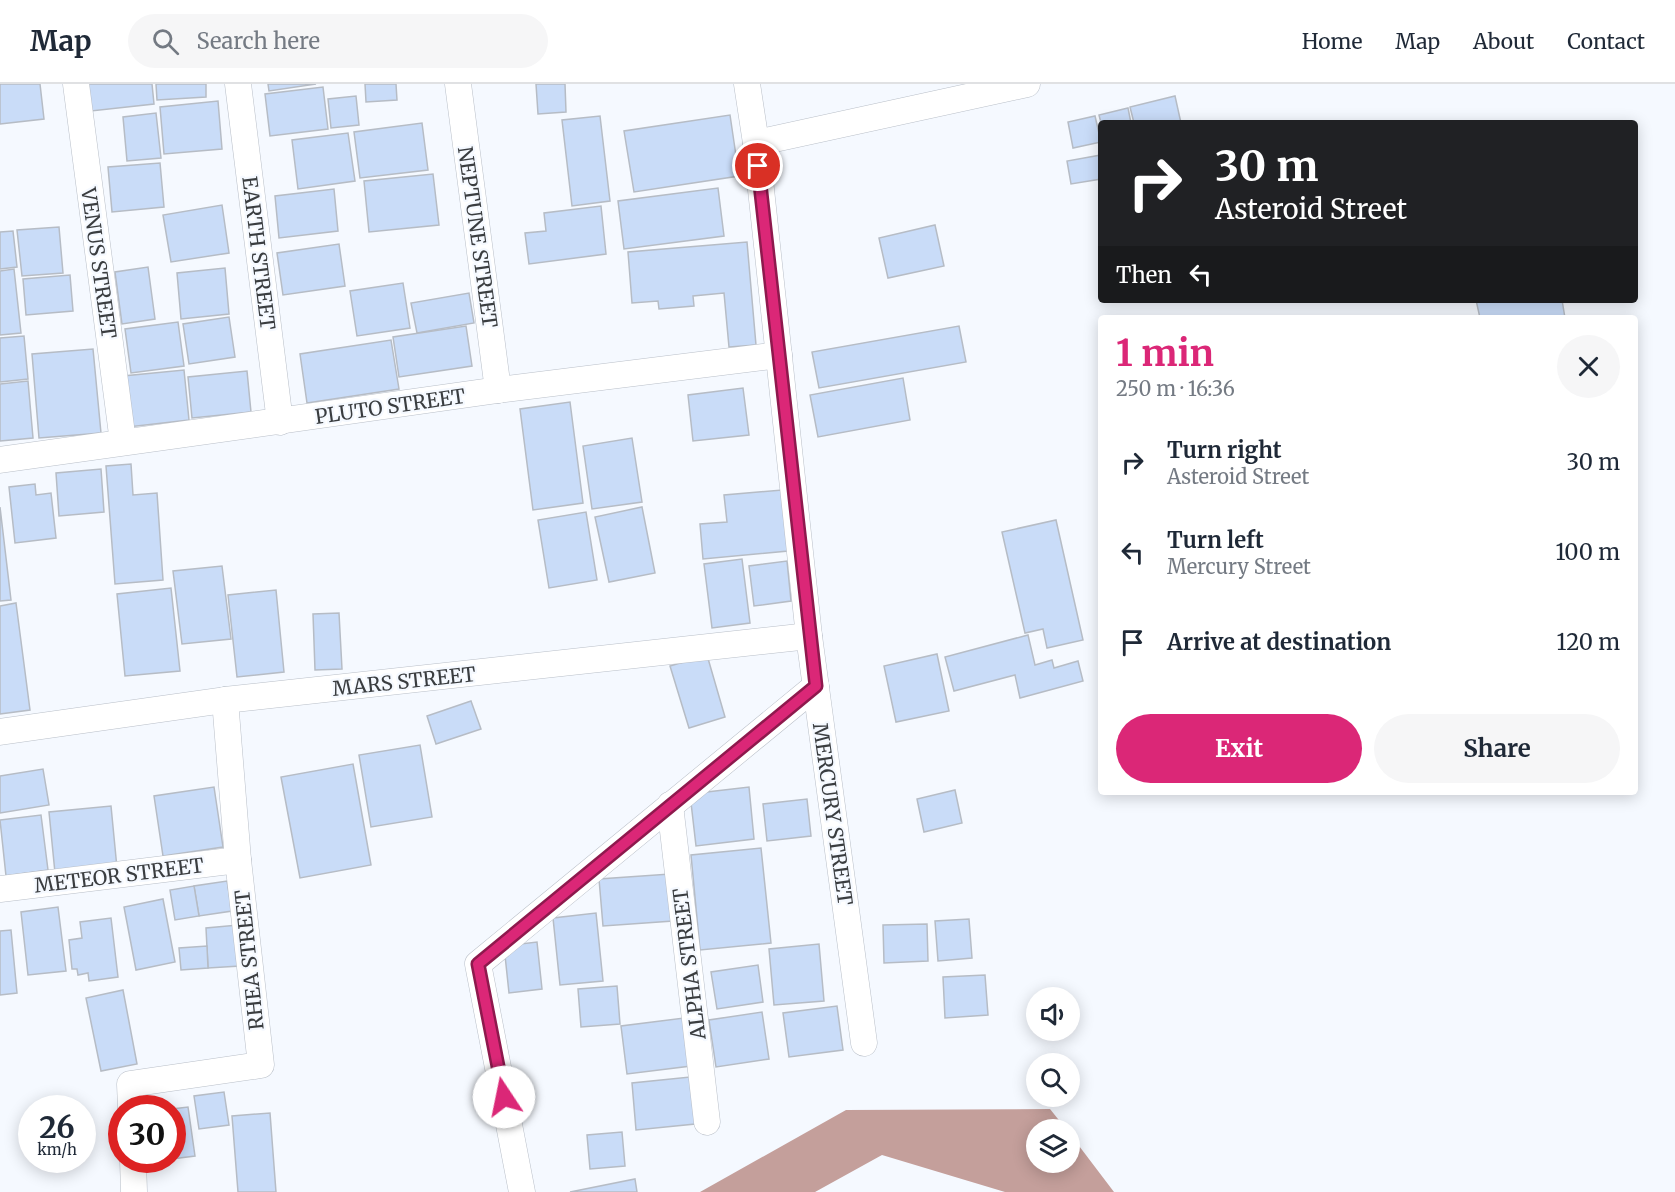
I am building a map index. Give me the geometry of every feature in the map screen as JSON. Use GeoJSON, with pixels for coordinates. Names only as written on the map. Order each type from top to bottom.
{"type":"FeatureCollection","features":[{"type":"Feature","properties":{"kind":"street","name":"VENUS STREET"},"geometry":{"type":"LineString","coordinates":[[76,84],[123,442]]}},
{"type":"Feature","properties":{"kind":"street","name":"EARTH STREET"},"geometry":{"type":"LineString","coordinates":[[238,84],[280,422]]}},
{"type":"Feature","properties":{"kind":"street","name":"NEPTUNE STREET"},"geometry":{"type":"LineString","coordinates":[[458,84],[498,390]]}},
{"type":"Feature","properties":{"kind":"street","name":"MERCURY STREET"},"geometry":{"type":"LineString","coordinates":[[747,84],[756,143],[809,636],[864,1043]]}},
{"type":"Feature","properties":{"kind":"street"},"geometry":{"type":"LineString","coordinates":[[756,143],[1027,84]]}},
{"type":"Feature","properties":{"kind":"street","name":"PLUTO STREET"},"geometry":{"type":"LineString","coordinates":[[0,460],[498,390],[779,355]]}},
{"type":"Feature","properties":{"kind":"street","name":"MARS STREET"},"geometry":{"type":"LineString","coordinates":[[0,732],[225,700],[809,636]]}},
{"type":"Feature","properties":{"kind":"street"},"geometry":{"type":"LineString","coordinates":[[521,1189],[478,964],[816,686]]}},
{"type":"Feature","properties":{"kind":"street","name":"RHEA STREET"},"geometry":{"type":"LineString","coordinates":[[130,1095],[130,1084],[261,1065],[237,860],[225,700]]}},
{"type":"Feature","properties":{"kind":"street","name":"ALPHA STREET"},"geometry":{"type":"LineString","coordinates":[[670,805],[707,1122]]}},
{"type":"Feature","properties":{"kind":"street","name":"METEOR STREET"},"geometry":{"type":"LineString","coordinates":[[0,889],[237,860]]}},
{"type":"Feature","properties":{"kind":"street"},"geometry":{"type":"LineString","coordinates":[[133,1173],[134,1192]]}},
{"type":"Feature","properties":{"kind":"shaded area"},"geometry":{"type":"Polygon","coordinates":[[[1050,1109],[1058,1119],[1026,1119],[1026,1173],[1080,1173],[1080,1147],[1114,1192],[1005,1192],[882,1155],[815,1192],[700,1192],[846,1110],[1050,1109]]]}},
{"type":"Feature","properties":{"kind":"building"},"geometry":{"type":"Polygon","coordinates":[[[0,84],[40,84],[44,119],[0,124],[0,84]]]}},
{"type":"Feature","properties":{"kind":"building"},"geometry":{"type":"Polygon","coordinates":[[[88,84],[152,84],[154,104],[91,111],[88,84]]]}},
{"type":"Feature","properties":{"kind":"building"},"geometry":{"type":"Polygon","coordinates":[[[156,84],[206,84],[206,97],[157,100],[156,84]]]}},
{"type":"Feature","properties":{"kind":"building"},"geometry":{"type":"Polygon","coordinates":[[[268,84],[316,84],[269,91],[268,84]]]}},
{"type":"Feature","properties":{"kind":"building"},"geometry":{"type":"Polygon","coordinates":[[[365,84],[396,84],[397,100],[366,102],[365,84]]]}},
{"type":"Feature","properties":{"kind":"building"},"geometry":{"type":"Polygon","coordinates":[[[536,84],[565,84],[566,112],[538,114],[536,84]]]}},
{"type":"Feature","properties":{"kind":"building"},"geometry":{"type":"Polygon","coordinates":[[[323,87],[328,129],[270,136],[265,94],[323,87]]]}},
{"type":"Feature","properties":{"kind":"building"},"geometry":{"type":"Polygon","coordinates":[[[356,96],[359,125],[331,128],[328,99],[356,96]]]}},
{"type":"Feature","properties":{"kind":"building"},"geometry":{"type":"Polygon","coordinates":[[[1175,96],[1180,120],[1133,120],[1130,107],[1175,96]]]}},
{"type":"Feature","properties":{"kind":"building"},"geometry":{"type":"Polygon","coordinates":[[[218,101],[222,149],[164,154],[160,107],[218,101]]]}},
{"type":"Feature","properties":{"kind":"building"},"geometry":{"type":"Polygon","coordinates":[[[1128,108],[1130,120],[1100,120],[1099,115],[1128,108]]]}},
{"type":"Feature","properties":{"kind":"building"},"geometry":{"type":"Polygon","coordinates":[[[156,113],[161,158],[127,161],[123,117],[156,113]]]}},
{"type":"Feature","properties":{"kind":"building"},"geometry":{"type":"Polygon","coordinates":[[[730,115],[739,176],[634,192],[624,131],[730,115]]]}},
{"type":"Feature","properties":{"kind":"building"},"geometry":{"type":"Polygon","coordinates":[[[600,116],[610,201],[572,206],[562,120],[600,116]]]}},
{"type":"Feature","properties":{"kind":"building"},"geometry":{"type":"Polygon","coordinates":[[[1095,116],[1098,143],[1073,148],[1068,122],[1095,116]]]}},
{"type":"Feature","properties":{"kind":"building"},"geometry":{"type":"Polygon","coordinates":[[[422,123],[428,170],[360,178],[354,132],[422,123]]]}},
{"type":"Feature","properties":{"kind":"building"},"geometry":{"type":"Polygon","coordinates":[[[348,133],[355,181],[298,189],[292,140],[348,133]]]}},
{"type":"Feature","properties":{"kind":"building"},"geometry":{"type":"Polygon","coordinates":[[[1098,156],[1098,180],[1071,184],[1067,161],[1098,156]]]}},
{"type":"Feature","properties":{"kind":"building"},"geometry":{"type":"Polygon","coordinates":[[[160,163],[164,207],[112,212],[108,167],[160,163]]]}},
{"type":"Feature","properties":{"kind":"building"},"geometry":{"type":"Polygon","coordinates":[[[433,174],[439,225],[369,232],[364,181],[433,174]]]}},
{"type":"Feature","properties":{"kind":"building"},"geometry":{"type":"Polygon","coordinates":[[[718,188],[724,236],[624,249],[618,201],[718,188]]]}},
{"type":"Feature","properties":{"kind":"building"},"geometry":{"type":"Polygon","coordinates":[[[334,189],[338,231],[279,238],[275,196],[334,189]]]}},
{"type":"Feature","properties":{"kind":"building"},"geometry":{"type":"Polygon","coordinates":[[[222,205],[229,253],[171,262],[163,215],[222,205]]]}},
{"type":"Feature","properties":{"kind":"building"},"geometry":{"type":"Polygon","coordinates":[[[601,206],[606,254],[529,264],[525,233],[546,231],[544,213],[601,206]]]}},
{"type":"Feature","properties":{"kind":"building"},"geometry":{"type":"Polygon","coordinates":[[[935,225],[944,266],[888,278],[879,238],[935,225]]]}},
{"type":"Feature","properties":{"kind":"building"},"geometry":{"type":"Polygon","coordinates":[[[59,227],[63,273],[22,276],[17,230],[59,227]]]}},
{"type":"Feature","properties":{"kind":"building"},"geometry":{"type":"Polygon","coordinates":[[[13,231],[17,267],[0,269],[0,232],[13,231]]]}},
{"type":"Feature","properties":{"kind":"building"},"geometry":{"type":"Polygon","coordinates":[[[747,242],[756,345],[729,347],[724,293],[693,296],[694,306],[659,309],[658,301],[632,303],[628,252],[747,242]]]}},
{"type":"Feature","properties":{"kind":"building"},"geometry":{"type":"Polygon","coordinates":[[[339,244],[345,286],[283,295],[277,253],[339,244]]]}},
{"type":"Feature","properties":{"kind":"building"},"geometry":{"type":"Polygon","coordinates":[[[148,267],[155,319],[122,324],[115,272],[148,267]]]}},
{"type":"Feature","properties":{"kind":"building"},"geometry":{"type":"Polygon","coordinates":[[[225,268],[229,314],[181,319],[177,273],[225,268]]]}},
{"type":"Feature","properties":{"kind":"building"},"geometry":{"type":"Polygon","coordinates":[[[14,269],[21,333],[0,335],[0,271],[14,269]]]}},
{"type":"Feature","properties":{"kind":"building"},"geometry":{"type":"Polygon","coordinates":[[[70,275],[73,311],[26,315],[23,279],[70,275]]]}},
{"type":"Feature","properties":{"kind":"building"},"geometry":{"type":"Polygon","coordinates":[[[403,283],[410,328],[357,336],[350,291],[403,283]]]}},
{"type":"Feature","properties":{"kind":"building"},"geometry":{"type":"Polygon","coordinates":[[[469,293],[474,323],[417,333],[411,303],[469,293]]]}},
{"type":"Feature","properties":{"kind":"building"},"geometry":{"type":"Polygon","coordinates":[[[1477,303],[1562,303],[1564,315],[1479,315],[1477,303]]]}},
{"type":"Feature","properties":{"kind":"building"},"geometry":{"type":"Polygon","coordinates":[[[229,317],[235,357],[189,364],[183,324],[229,317]]]}},
{"type":"Feature","properties":{"kind":"building"},"geometry":{"type":"Polygon","coordinates":[[[178,322],[184,366],[131,373],[125,329],[178,322]]]}},
{"type":"Feature","properties":{"kind":"building"},"geometry":{"type":"Polygon","coordinates":[[[466,326],[472,366],[399,377],[393,337],[466,326]]]}},
{"type":"Feature","properties":{"kind":"building"},"geometry":{"type":"Polygon","coordinates":[[[959,326],[966,362],[819,388],[812,352],[959,326]]]}},
{"type":"Feature","properties":{"kind":"building"},"geometry":{"type":"Polygon","coordinates":[[[24,336],[28,379],[0,382],[0,338],[24,336]]]}},
{"type":"Feature","properties":{"kind":"building"},"geometry":{"type":"Polygon","coordinates":[[[391,340],[399,389],[307,403],[300,354],[391,340]]]}},
{"type":"Feature","properties":{"kind":"building"},"geometry":{"type":"Polygon","coordinates":[[[93,349],[101,433],[39,438],[32,354],[93,349]]]}},
{"type":"Feature","properties":{"kind":"building"},"geometry":{"type":"Polygon","coordinates":[[[184,370],[189,420],[128,427],[123,376],[184,370]]]}},
{"type":"Feature","properties":{"kind":"building"},"geometry":{"type":"Polygon","coordinates":[[[247,371],[251,412],[192,418],[188,377],[247,371]]]}},
{"type":"Feature","properties":{"kind":"building"},"geometry":{"type":"Polygon","coordinates":[[[903,378],[910,420],[818,437],[810,395],[903,378]]]}},
{"type":"Feature","properties":{"kind":"building"},"geometry":{"type":"Polygon","coordinates":[[[28,381],[33,438],[0,441],[0,384],[28,381]]]}},
{"type":"Feature","properties":{"kind":"building"},"geometry":{"type":"Polygon","coordinates":[[[743,388],[749,435],[693,441],[688,395],[743,388]]]}},
{"type":"Feature","properties":{"kind":"building"},"geometry":{"type":"Polygon","coordinates":[[[570,402],[583,503],[533,510],[520,409],[570,402]]]}},
{"type":"Feature","properties":{"kind":"building"},"geometry":{"type":"Polygon","coordinates":[[[632,438],[642,502],[592,509],[583,446],[632,438]]]}},
{"type":"Feature","properties":{"kind":"building"},"geometry":{"type":"Polygon","coordinates":[[[131,464],[133,495],[157,493],[163,580],[115,584],[106,466],[131,464]]]}},
{"type":"Feature","properties":{"kind":"building"},"geometry":{"type":"Polygon","coordinates":[[[101,469],[104,512],[59,516],[56,473],[101,469]]]}},
{"type":"Feature","properties":{"kind":"building"},"geometry":{"type":"Polygon","coordinates":[[[35,484],[36,495],[51,493],[56,538],[15,543],[9,487],[35,484]]]}},
{"type":"Feature","properties":{"kind":"building"},"geometry":{"type":"Polygon","coordinates":[[[782,490],[788,551],[703,559],[700,524],[727,522],[724,495],[782,490]]]}},
{"type":"Feature","properties":{"kind":"building"},"geometry":{"type":"Polygon","coordinates":[[[0,507],[11,600],[0,601],[0,507]]]}},
{"type":"Feature","properties":{"kind":"building"},"geometry":{"type":"Polygon","coordinates":[[[642,507],[655,573],[609,582],[595,517],[642,507]]]}},
{"type":"Feature","properties":{"kind":"building"},"geometry":{"type":"Polygon","coordinates":[[[586,512],[597,580],[549,588],[538,520],[586,512]]]}},
{"type":"Feature","properties":{"kind":"building"},"geometry":{"type":"Polygon","coordinates":[[[1056,520],[1083,640],[1047,648],[1043,629],[1025,633],[1002,532],[1056,520]]]}},
{"type":"Feature","properties":{"kind":"building"},"geometry":{"type":"Polygon","coordinates":[[[742,559],[750,623],[712,628],[704,564],[742,559]]]}},
{"type":"Feature","properties":{"kind":"building"},"geometry":{"type":"Polygon","coordinates":[[[787,561],[791,601],[754,606],[749,566],[787,561]]]}},
{"type":"Feature","properties":{"kind":"building"},"geometry":{"type":"Polygon","coordinates":[[[222,566],[231,639],[182,644],[173,571],[222,566]]]}},
{"type":"Feature","properties":{"kind":"building"},"geometry":{"type":"Polygon","coordinates":[[[171,588],[180,671],[125,676],[117,594],[171,588]]]}},
{"type":"Feature","properties":{"kind":"building"},"geometry":{"type":"Polygon","coordinates":[[[276,590],[284,672],[237,677],[228,595],[276,590]]]}},
{"type":"Feature","properties":{"kind":"building"},"geometry":{"type":"Polygon","coordinates":[[[16,603],[30,710],[0,714],[0,606],[16,603]]]}},
{"type":"Feature","properties":{"kind":"building"},"geometry":{"type":"Polygon","coordinates":[[[339,613],[342,669],[315,670],[313,614],[339,613]]]}},
{"type":"Feature","properties":{"kind":"building"},"geometry":{"type":"Polygon","coordinates":[[[1028,635],[1035,665],[1052,660],[1054,668],[1078,661],[1083,681],[1020,698],[1015,675],[954,691],[945,657],[1028,635]]]}},
{"type":"Feature","properties":{"kind":"building"},"geometry":{"type":"Polygon","coordinates":[[[937,654],[949,711],[896,722],[884,666],[937,654]]]}},
{"type":"Feature","properties":{"kind":"building"},"geometry":{"type":"Polygon","coordinates":[[[707,655],[725,717],[689,728],[670,666],[707,655]]]}},
{"type":"Feature","properties":{"kind":"building"},"geometry":{"type":"Polygon","coordinates":[[[471,701],[481,729],[436,744],[427,716],[471,701]]]}},
{"type":"Feature","properties":{"kind":"building"},"geometry":{"type":"Polygon","coordinates":[[[420,745],[432,817],[371,827],[359,755],[420,745]]]}},
{"type":"Feature","properties":{"kind":"building"},"geometry":{"type":"Polygon","coordinates":[[[353,764],[371,865],[300,878],[281,777],[353,764]]]}},
{"type":"Feature","properties":{"kind":"building"},"geometry":{"type":"Polygon","coordinates":[[[43,769],[49,805],[0,813],[0,776],[43,769]]]}},
{"type":"Feature","properties":{"kind":"building"},"geometry":{"type":"Polygon","coordinates":[[[214,787],[223,847],[163,856],[154,796],[214,787]]]}},
{"type":"Feature","properties":{"kind":"building"},"geometry":{"type":"Polygon","coordinates":[[[749,787],[754,839],[696,846],[690,794],[749,787]]]}},
{"type":"Feature","properties":{"kind":"building"},"geometry":{"type":"Polygon","coordinates":[[[955,790],[962,823],[924,832],[917,799],[955,790]]]}},
{"type":"Feature","properties":{"kind":"building"},"geometry":{"type":"Polygon","coordinates":[[[807,799],[811,836],[767,841],[763,804],[807,799]]]}},
{"type":"Feature","properties":{"kind":"building"},"geometry":{"type":"Polygon","coordinates":[[[111,806],[117,868],[55,873],[49,812],[111,806]]]}},
{"type":"Feature","properties":{"kind":"building"},"geometry":{"type":"Polygon","coordinates":[[[41,815],[48,870],[6,876],[0,820],[41,815]]]}},
{"type":"Feature","properties":{"kind":"building"},"geometry":{"type":"Polygon","coordinates":[[[761,848],[771,943],[700,950],[691,855],[761,848]]]}},
{"type":"Feature","properties":{"kind":"building"},"geometry":{"type":"Polygon","coordinates":[[[670,874],[673,921],[603,926],[599,879],[670,874]]]}},
{"type":"Feature","properties":{"kind":"building"},"geometry":{"type":"Polygon","coordinates":[[[227,881],[232,911],[199,916],[194,886],[227,881]]]}},
{"type":"Feature","properties":{"kind":"building"},"geometry":{"type":"Polygon","coordinates":[[[194,886],[199,916],[175,920],[170,890],[194,886]]]}},
{"type":"Feature","properties":{"kind":"building"},"geometry":{"type":"Polygon","coordinates":[[[163,899],[175,962],[136,970],[124,907],[163,899]]]}},
{"type":"Feature","properties":{"kind":"building"},"geometry":{"type":"Polygon","coordinates":[[[58,907],[66,971],[28,975],[21,912],[58,907]]]}},
{"type":"Feature","properties":{"kind":"building"},"geometry":{"type":"Polygon","coordinates":[[[596,913],[603,981],[560,985],[553,918],[596,913]]]}},
{"type":"Feature","properties":{"kind":"building"},"geometry":{"type":"Polygon","coordinates":[[[111,918],[118,977],[89,981],[88,973],[78,975],[77,969],[72,969],[69,940],[82,938],[80,922],[111,918]]]}},
{"type":"Feature","properties":{"kind":"building"},"geometry":{"type":"Polygon","coordinates":[[[969,919],[972,958],[938,961],[935,921],[969,919]]]}},
{"type":"Feature","properties":{"kind":"building"},"geometry":{"type":"Polygon","coordinates":[[[927,924],[928,961],[884,963],[883,925],[927,924]]]}},
{"type":"Feature","properties":{"kind":"building"},"geometry":{"type":"Polygon","coordinates":[[[238,925],[240,966],[208,968],[206,928],[238,925]]]}},
{"type":"Feature","properties":{"kind":"building"},"geometry":{"type":"Polygon","coordinates":[[[11,930],[17,993],[0,995],[0,931],[11,930]]]}},
{"type":"Feature","properties":{"kind":"building"},"geometry":{"type":"Polygon","coordinates":[[[537,942],[542,989],[509,993],[504,946],[537,942]]]}},
{"type":"Feature","properties":{"kind":"building"},"geometry":{"type":"Polygon","coordinates":[[[819,944],[824,1001],[774,1005],[769,949],[819,944]]]}},
{"type":"Feature","properties":{"kind":"building"},"geometry":{"type":"Polygon","coordinates":[[[207,946],[208,968],[181,970],[179,948],[207,946]]]}},
{"type":"Feature","properties":{"kind":"building"},"geometry":{"type":"Polygon","coordinates":[[[758,965],[763,1002],[717,1009],[711,972],[758,965]]]}},
{"type":"Feature","properties":{"kind":"building"},"geometry":{"type":"Polygon","coordinates":[[[985,975],[988,1015],[945,1018],[943,977],[985,975]]]}},
{"type":"Feature","properties":{"kind":"building"},"geometry":{"type":"Polygon","coordinates":[[[617,986],[620,1024],[581,1027],[578,989],[617,986]]]}},
{"type":"Feature","properties":{"kind":"building"},"geometry":{"type":"Polygon","coordinates":[[[123,990],[137,1064],[101,1071],[86,998],[123,990]]]}},
{"type":"Feature","properties":{"kind":"building"},"geometry":{"type":"Polygon","coordinates":[[[837,1006],[843,1050],[789,1057],[783,1013],[837,1006]]]}},
{"type":"Feature","properties":{"kind":"building"},"geometry":{"type":"Polygon","coordinates":[[[762,1012],[769,1059],[716,1067],[709,1020],[762,1012]]]}},
{"type":"Feature","properties":{"kind":"building"},"geometry":{"type":"Polygon","coordinates":[[[684,1018],[691,1066],[627,1074],[621,1026],[684,1018]]]}},
{"type":"Feature","properties":{"kind":"building"},"geometry":{"type":"Polygon","coordinates":[[[690,1077],[695,1124],[636,1130],[632,1083],[690,1077]]]}},
{"type":"Feature","properties":{"kind":"building"},"geometry":{"type":"Polygon","coordinates":[[[224,1092],[229,1125],[199,1129],[194,1096],[224,1092]]]}},
{"type":"Feature","properties":{"kind":"building"},"geometry":{"type":"Polygon","coordinates":[[[186,1107],[188,1107],[195,1156],[186,1157],[186,1107]]]}},
{"type":"Feature","properties":{"kind":"building"},"geometry":{"type":"Polygon","coordinates":[[[270,1113],[276,1192],[238,1192],[232,1116],[270,1113]]]}},
{"type":"Feature","properties":{"kind":"building"},"geometry":{"type":"Polygon","coordinates":[[[622,1132],[625,1166],[590,1169],[587,1135],[622,1132]]]}},
{"type":"Feature","properties":{"kind":"building"},"geometry":{"type":"Polygon","coordinates":[[[635,1179],[637,1192],[570,1192],[635,1179]]]}},
{"type":"Feature","properties":{"kind":"route"},"geometry":{"type":"LineString","coordinates":[[504,1097],[478,964],[816,686],[758,166]]}}]}
